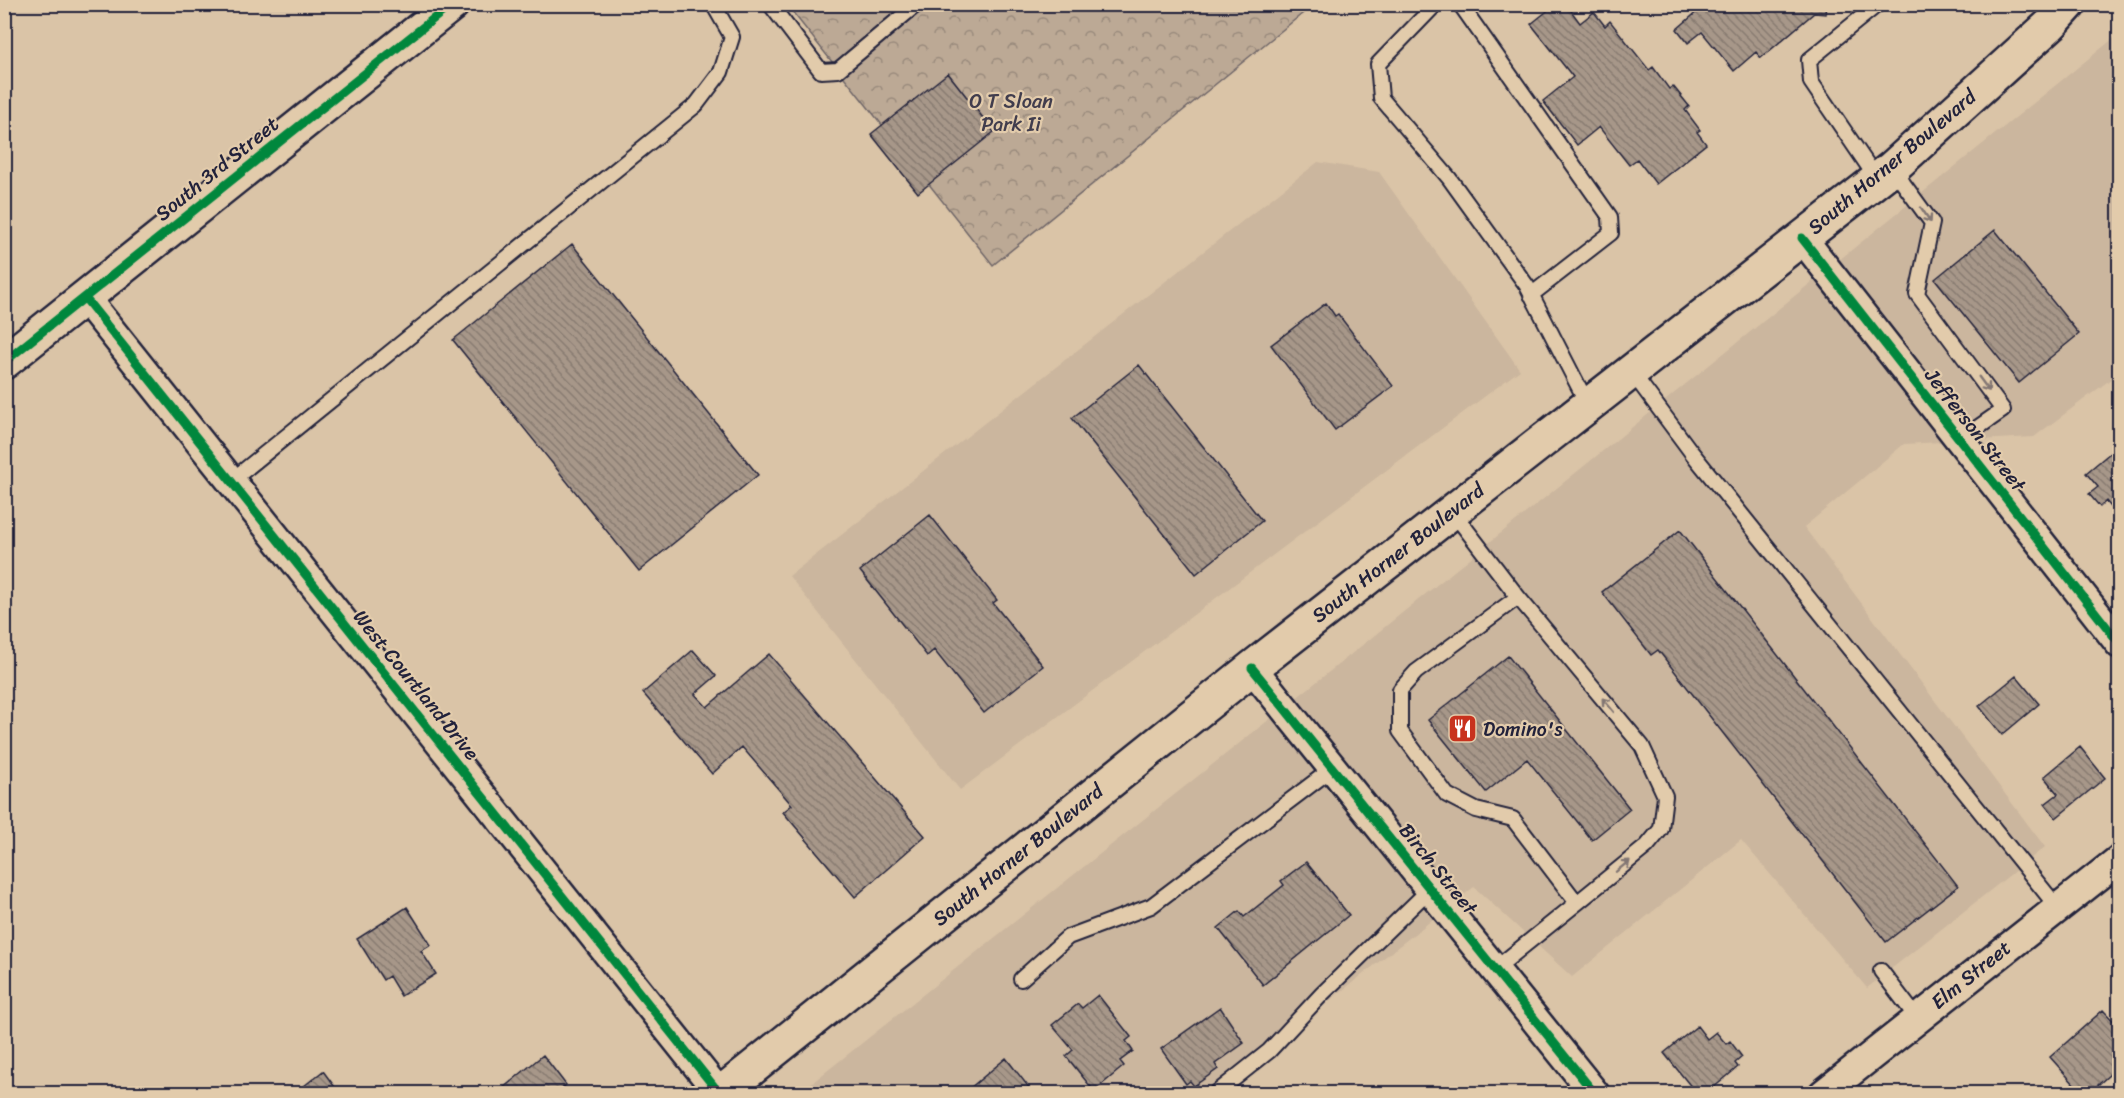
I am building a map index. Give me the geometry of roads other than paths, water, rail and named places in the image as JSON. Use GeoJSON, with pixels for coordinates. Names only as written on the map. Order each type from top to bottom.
{"type":"FeatureCollection","features":[{"type":"Feature","properties":{"kind":"main road","name":"South 3rd Street"},"geometry":{"type":"LineString","coordinates":[[4,363],[452,4]]}},
{"type":"Feature","properties":{"kind":"main road","name":"South Horner Boulevard"},"geometry":{"type":"LineString","coordinates":[[720,1094],[1252,668],[1884,173],[2051,24],[2069,4]]}},
{"type":"Feature","properties":{"kind":"street","name":"Jefferson Street"},"geometry":{"type":"LineString","coordinates":[[1802,238],[2120,644]]}},
{"type":"Feature","properties":{"kind":"street","name":"West Courtland Drive"},"geometry":{"type":"LineString","coordinates":[[85,298],[720,1094]]}},
{"type":"Feature","properties":{"kind":"street","name":"Birch Street"},"geometry":{"type":"LineString","coordinates":[[1252,668],[1595,1094]]}},
{"type":"Feature","properties":{"kind":"street","name":"Elm Street"},"geometry":{"type":"LineString","coordinates":[[1823,1094],[2120,859]]}},
{"type":"Feature","properties":{"kind":"lane"},"geometry":{"type":"LineString","coordinates":[[231,481],[696,105],[721,72],[732,38],[713,4]]}},
{"type":"Feature","properties":{"kind":"lane"},"geometry":{"type":"LineString","coordinates":[[770,4],[821,71],[838,70],[917,4]]}},
{"type":"Feature","properties":{"kind":"lane"},"geometry":{"type":"LineString","coordinates":[[1436,4],[1378,64],[1381,98],[1449,178],[1531,295],[1588,405]]}},
{"type":"Feature","properties":{"kind":"lane"},"geometry":{"type":"LineString","coordinates":[[1460,4],[1610,217],[1611,232],[1531,295]]}},
{"type":"Feature","properties":{"kind":"lane"},"geometry":{"type":"LineString","coordinates":[[1878,4],[1809,60],[1811,82],[1884,173],[1932,223],[1917,294],[2002,410],[1960,440]]}},
{"type":"Feature","properties":{"kind":"lane"},"geometry":{"type":"LineString","coordinates":[[1631,371],[1692,453],[2057,907]]}},
{"type":"Feature","properties":{"kind":"lane"},"geometry":{"type":"LineString","coordinates":[[1452,511],[1518,597],[1642,746],[1665,796],[1660,829],[1647,846],[1495,969]]}},
{"type":"Feature","properties":{"kind":"lane"},"geometry":{"type":"LineString","coordinates":[[1518,597],[1416,672],[1400,690],[1400,731],[1447,795],[1476,810],[1513,819],[1577,903]]}},
{"type":"Feature","properties":{"kind":"lane"},"geometry":{"type":"LineString","coordinates":[[1021,979],[1068,937],[1151,906],[1333,768]]}},
{"type":"Feature","properties":{"kind":"lane"},"geometry":{"type":"LineString","coordinates":[[1215,1094],[1269,1051],[1322,993],[1430,889]]}},
{"type":"Feature","properties":{"kind":"lane"},"geometry":{"type":"LineString","coordinates":[[1881,971],[1917,1018]]}},
{"type":"Feature","properties":{"kind":"place","name":"Domino's"},"geometry":{"type":"Point","coordinates":[1462,729]}},
{"type":"Feature","properties":{"kind":"park label","name":"O T Sloan Park Ii"},"geometry":{"type":"Point","coordinates":[1011,112]}}]}
